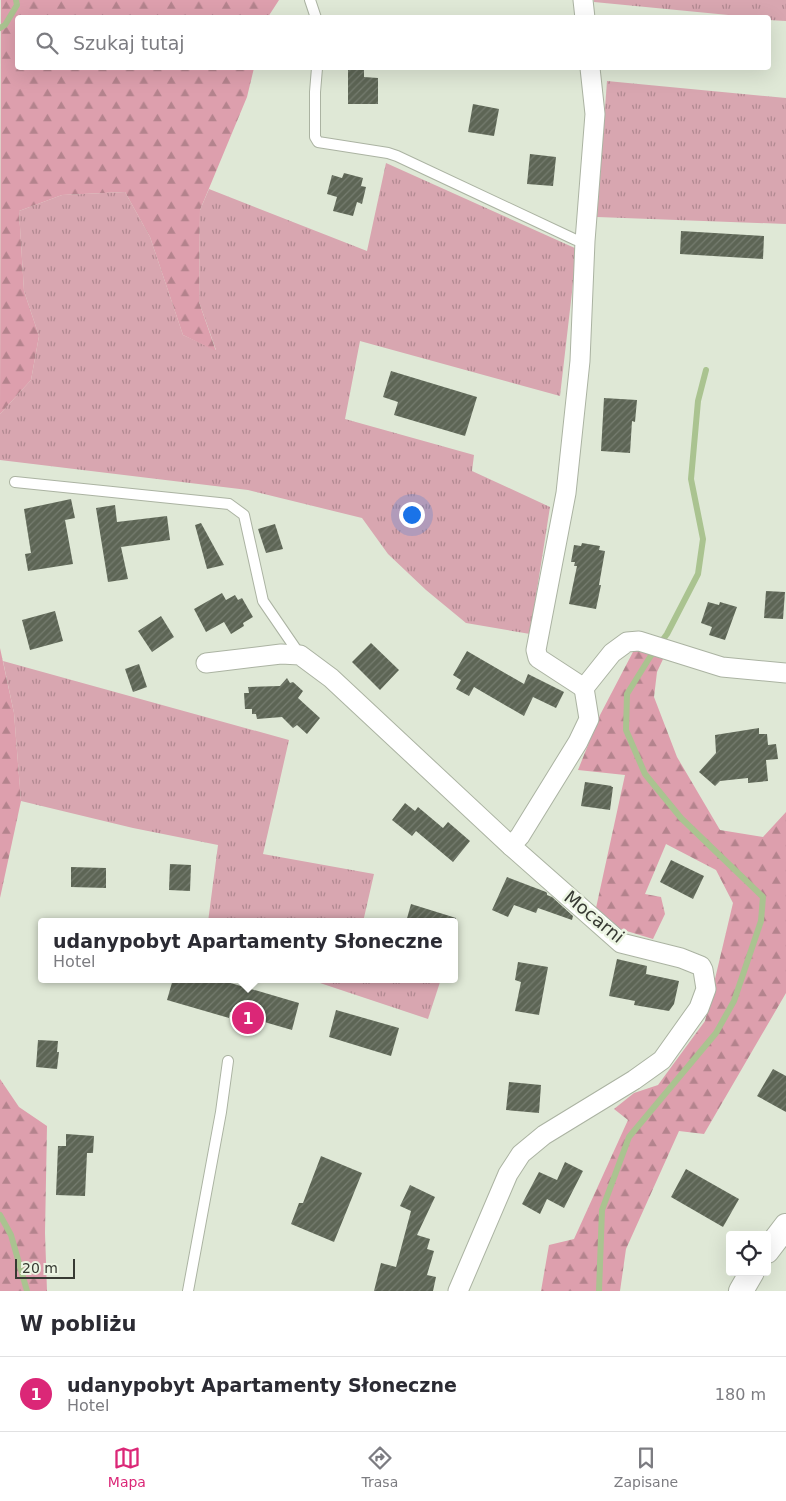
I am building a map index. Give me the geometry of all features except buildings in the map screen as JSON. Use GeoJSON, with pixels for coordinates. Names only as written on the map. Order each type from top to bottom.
{"type":"FeatureCollection","features":[{"type":"Feature","properties":{"kind":"street"},"geometry":{"type":"LineString","coordinates":[[583,0],[585,15]]}},
{"type":"Feature","properties":{"kind":"street"},"geometry":{"type":"LineString","coordinates":[[511,846],[520,836],[578,742],[589,719],[584,688],[538,658],[536,650],[566,493],[580,361],[585,241],[595,114],[590,70]]}},
{"type":"Feature","properties":{"kind":"street"},"geometry":{"type":"LineString","coordinates":[[584,688],[612,653],[626,642],[639,641],[722,667],[786,673]]}},
{"type":"Feature","properties":{"kind":"street"},"geometry":{"type":"LineString","coordinates":[[206,663],[281,654],[300,655]]}},
{"type":"Feature","properties":{"kind":"street","name":"Mocarni"},"geometry":{"type":"LineString","coordinates":[[300,655],[331,678],[511,846],[621,943],[681,958],[701,966],[704,970],[706,989],[699,1008],[662,1060],[634,1080],[544,1135],[521,1154],[508,1174],[458,1291]]}},
{"type":"Feature","properties":{"kind":"street"},"geometry":{"type":"LineString","coordinates":[[771,1246],[786,1226]]}},
{"type":"Feature","properties":{"kind":"street"},"geometry":{"type":"LineString","coordinates":[[741,1291],[750,1276]]}},
{"type":"Feature","properties":{"kind":"lane"},"geometry":{"type":"LineString","coordinates":[[310,0],[315,15]]}},
{"type":"Feature","properties":{"kind":"lane"},"geometry":{"type":"LineString","coordinates":[[317,70],[315,137],[318,142],[397,156],[576,240],[585,241]]}},
{"type":"Feature","properties":{"kind":"lane"},"geometry":{"type":"LineString","coordinates":[[15,482],[229,504],[244,514],[263,601],[300,655]]}},
{"type":"Feature","properties":{"kind":"lane"},"geometry":{"type":"LineString","coordinates":[[188,1291],[221,1112],[228,1060]]}},
{"type":"Feature","properties":{"kind":"green space"},"geometry":{"type":"Polygon","coordinates":[[[1,0],[279,0],[269,15],[15,15],[15,70],[254,70],[247,97],[200,210],[199,302],[216,351],[183,335],[150,237],[125,192],[62,195],[19,211],[24,291],[39,336],[31,380],[0,414],[1,0]]]}},
{"type":"Feature","properties":{"kind":"green space"},"geometry":{"type":"Polygon","coordinates":[[[594,0],[786,0],[786,21],[771,20],[771,15],[728,15],[594,2],[594,0]]]}},
{"type":"Feature","properties":{"kind":"green space"},"geometry":{"type":"Polygon","coordinates":[[[607,81],[786,98],[786,224],[597,217],[607,81]]]}},
{"type":"Feature","properties":{"kind":"green space"},"geometry":{"type":"Polygon","coordinates":[[[386,163],[577,249],[560,396],[360,341],[345,419],[474,455],[472,471],[550,507],[530,634],[466,623],[426,590],[388,554],[362,518],[248,490],[0,460],[0,414],[31,380],[39,336],[24,291],[19,211],[62,195],[125,192],[150,237],[183,335],[216,350],[199,302],[200,210],[209,189],[367,251],[386,163]]]}},
{"type":"Feature","properties":{"kind":"green space"},"geometry":{"type":"Polygon","coordinates":[[[0,648],[14,713],[21,801],[0,898],[0,648]]]}},
{"type":"Feature","properties":{"kind":"green space"},"geometry":{"type":"Polygon","coordinates":[[[634,650],[664,657],[657,672],[654,697],[677,757],[720,830],[763,837],[786,812],[786,993],[704,1134],[679,1131],[626,1249],[620,1291],[541,1291],[549,1245],[574,1239],[628,1120],[614,1109],[634,1093],[658,1085],[705,1021],[733,903],[716,870],[666,844],[645,894],[661,897],[665,914],[653,939],[620,929],[596,908],[625,775],[578,770],[600,715],[634,650]]]}},
{"type":"Feature","properties":{"kind":"green space"},"geometry":{"type":"Polygon","coordinates":[[[3,661],[289,740],[263,854],[374,874],[364,918],[209,918],[218,845],[133,828],[21,801],[14,713],[3,661]]]}},
{"type":"Feature","properties":{"kind":"green space"},"geometry":{"type":"Polygon","coordinates":[[[320,983],[440,983],[428,1019],[320,983]]]}},
{"type":"Feature","properties":{"kind":"green space"},"geometry":{"type":"Polygon","coordinates":[[[0,1079],[19,1107],[47,1126],[45,1233],[47,1291],[0,1291],[0,1079]]]}},
{"type":"Feature","properties":{"kind":"waterway"},"geometry":{"type":"LineString","coordinates":[[0,28],[5,25],[17,5],[16,0]]}},
{"type":"Feature","properties":{"kind":"waterway"},"geometry":{"type":"LineString","coordinates":[[599,1291],[602,1210],[629,1137],[716,1033],[734,1001],[761,921],[763,897],[681,818],[645,774],[626,730],[627,694],[667,634],[698,574],[703,539],[691,479],[698,401],[706,370]]}},
{"type":"Feature","properties":{"kind":"waterway"},"geometry":{"type":"LineString","coordinates":[[0,1215],[11,1235],[27,1291]]}},
{"type":"Feature","properties":{"kind":"place","name":"udanypobyt Apartamenty Słoneczne"},"geometry":{"type":"Point","coordinates":[248,1018]}}]}
